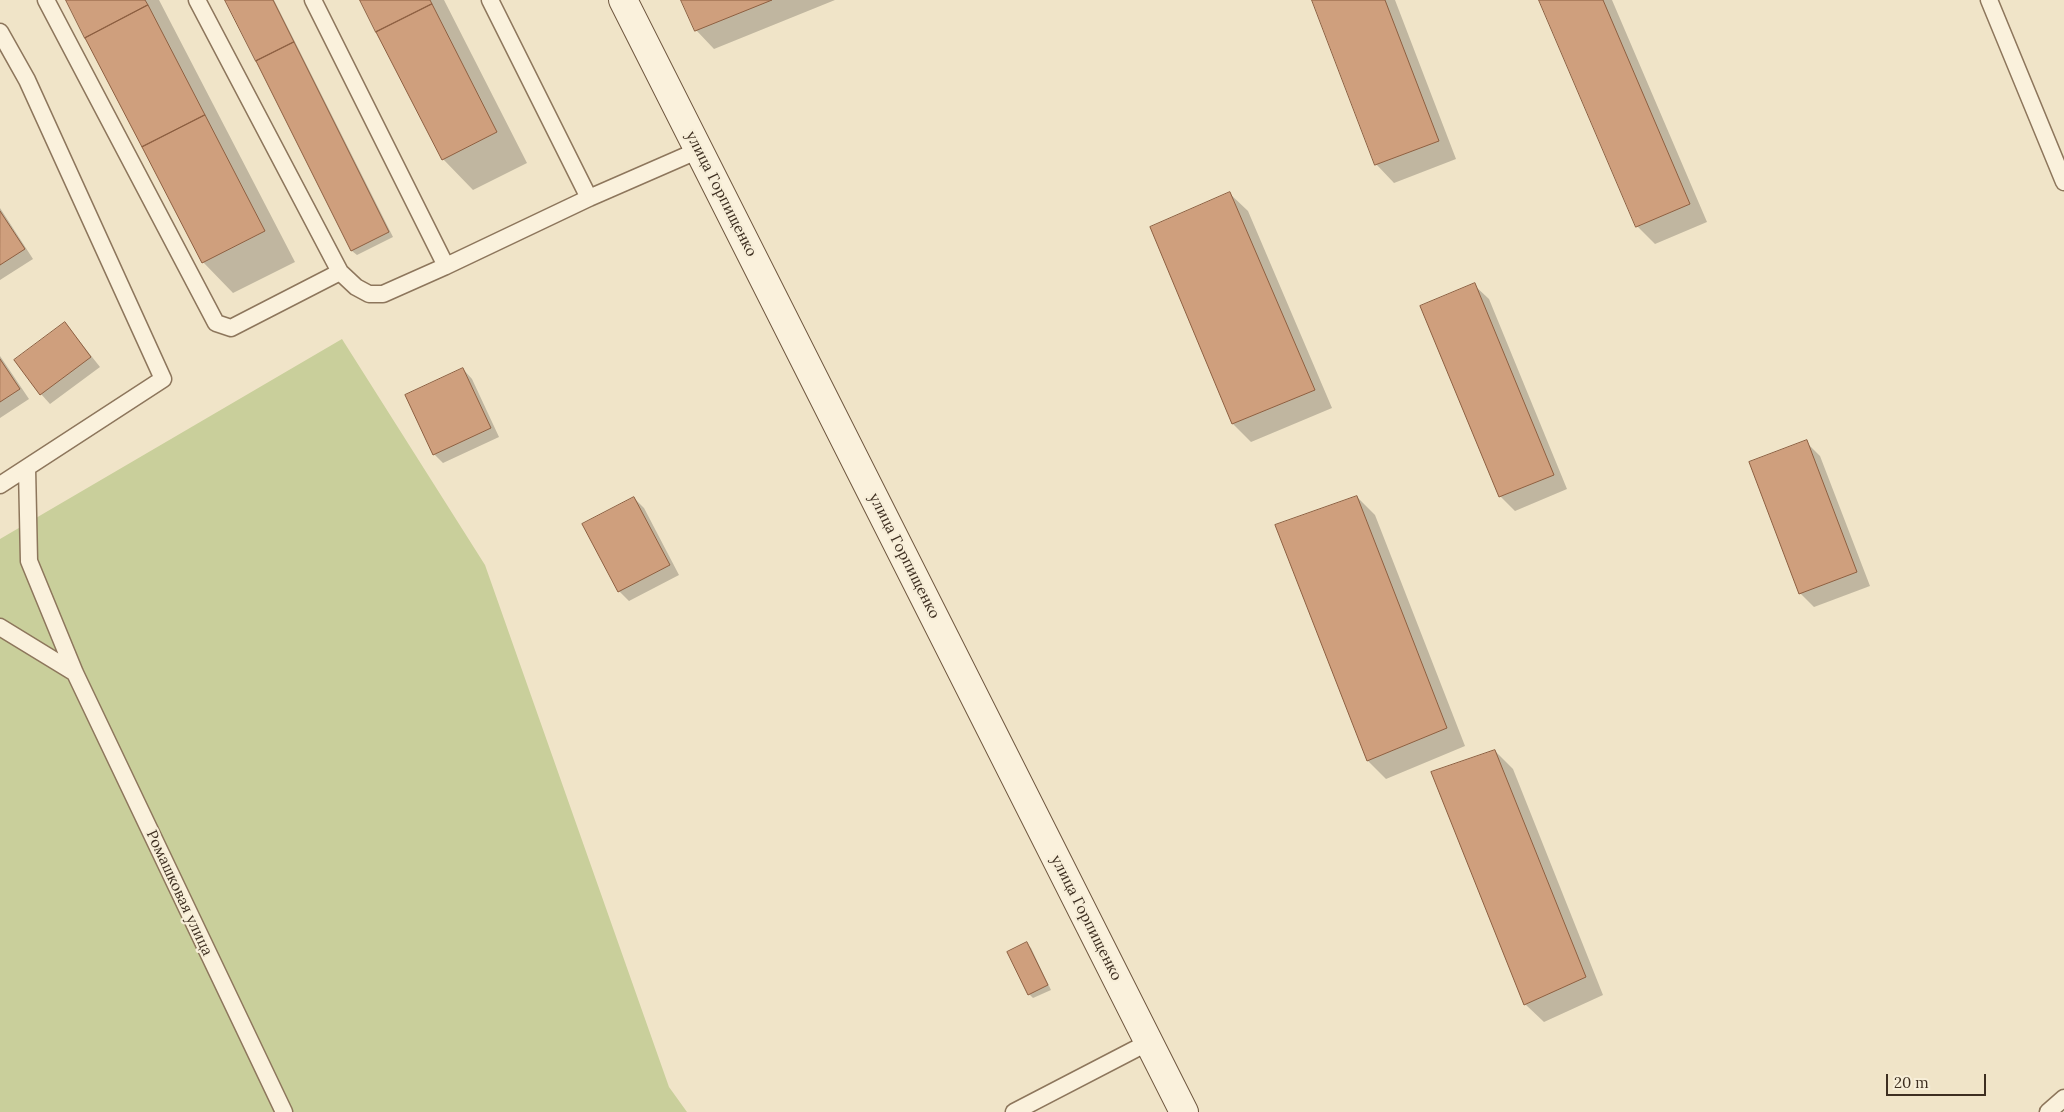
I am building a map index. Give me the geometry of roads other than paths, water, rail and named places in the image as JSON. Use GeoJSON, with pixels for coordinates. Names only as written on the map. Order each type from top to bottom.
{"type":"FeatureCollection","features":[{"type":"Feature","properties":{"kind":"main road","name":"улица Горпищенко"},"geometry":{"type":"LineString","coordinates":[[623,0],[1184,1112]]}},
{"type":"Feature","properties":{"kind":"lane"},"geometry":{"type":"LineString","coordinates":[[46,0],[216,323],[231,328],[340,272]]}},
{"type":"Feature","properties":{"kind":"lane"},"geometry":{"type":"LineString","coordinates":[[197,0],[340,272],[356,287],[369,294],[383,294],[589,198],[699,150]]}},
{"type":"Feature","properties":{"kind":"lane"},"geometry":{"type":"LineString","coordinates":[[313,0],[446,266]]}},
{"type":"Feature","properties":{"kind":"lane"},"geometry":{"type":"LineString","coordinates":[[490,0],[589,198]]}},
{"type":"Feature","properties":{"kind":"lane"},"geometry":{"type":"LineString","coordinates":[[1989,0],[2064,182]]}},
{"type":"Feature","properties":{"kind":"lane"},"geometry":{"type":"LineString","coordinates":[[0,32],[27,80],[163,379],[0,485]]}},
{"type":"Feature","properties":{"kind":"lane","name":"Ромашковая улица"},"geometry":{"type":"LineString","coordinates":[[27,468],[30,561],[75,673],[284,1112]]}},
{"type":"Feature","properties":{"kind":"lane"},"geometry":{"type":"LineString","coordinates":[[0,627],[75,673]]}},
{"type":"Feature","properties":{"kind":"lane"},"geometry":{"type":"LineString","coordinates":[[1014,1112],[1149,1042]]}},
{"type":"Feature","properties":{"kind":"lane"},"geometry":{"type":"LineString","coordinates":[[2048,1112],[2064,1098]]}}]}
